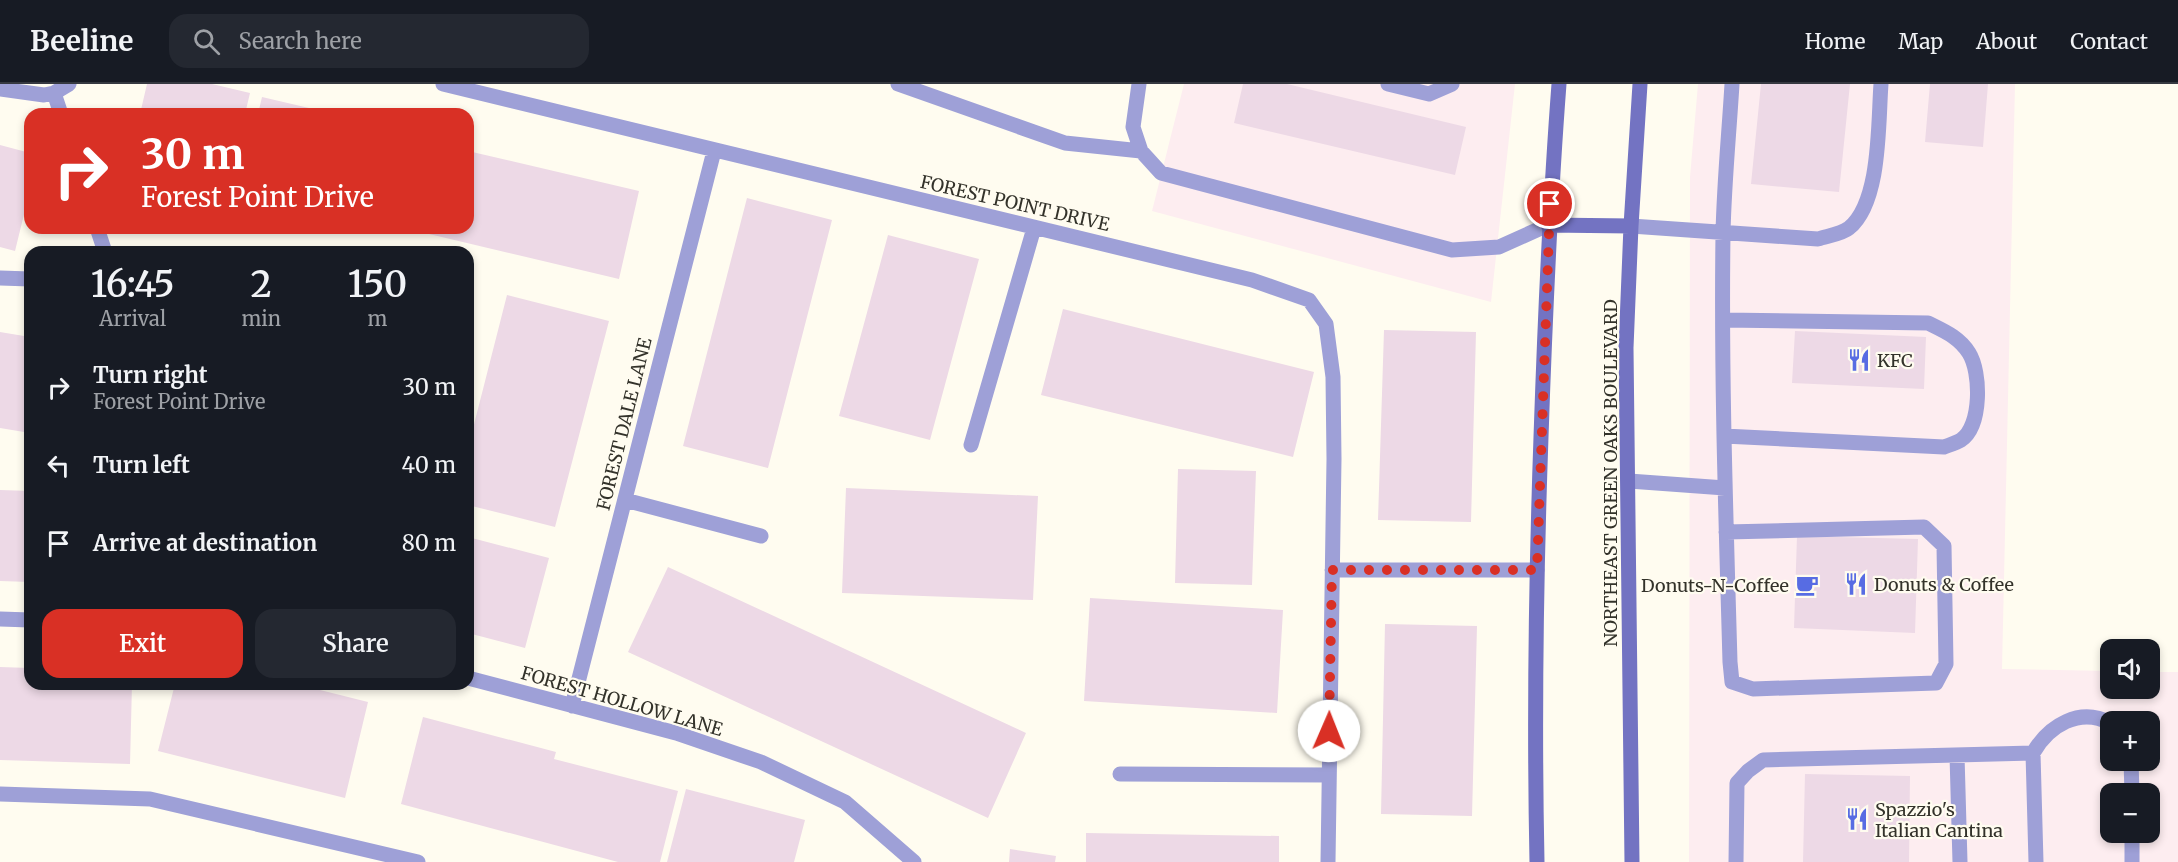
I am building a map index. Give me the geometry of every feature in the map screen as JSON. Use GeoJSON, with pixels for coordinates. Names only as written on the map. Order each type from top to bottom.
{"type":"FeatureCollection","features":[{"type":"Feature","properties":{"kind":"main road"},"geometry":{"type":"LineString","coordinates":[[1537,862],[1534,755],[1537,570],[1548,225],[1559,84]]}},
{"type":"Feature","properties":{"kind":"main road","name":"NORTHEAST GREEN OAKS BOULEVARD"},"geometry":{"type":"LineString","coordinates":[[1632,862],[1626,348],[1640,84]]}},
{"type":"Feature","properties":{"kind":"main road"},"geometry":{"type":"LineString","coordinates":[[1548,225],[1631,226]]}},
{"type":"Feature","properties":{"kind":"lane"},"geometry":{"type":"LineString","coordinates":[[0,89],[44,95],[54,93],[69,84]]}},
{"type":"Feature","properties":{"kind":"lane","name":"FOREST POINT DRIVE"},"geometry":{"type":"LineString","coordinates":[[442,84],[1252,280],[1309,300],[1326,324],[1333,377],[1328,862]]}},
{"type":"Feature","properties":{"kind":"lane"},"geometry":{"type":"LineString","coordinates":[[898,84],[1065,143],[1141,151]]}},
{"type":"Feature","properties":{"kind":"lane"},"geometry":{"type":"LineString","coordinates":[[1139,84],[1133,127],[1141,151],[1161,173],[1452,250],[1501,246],[1548,225]]}},
{"type":"Feature","properties":{"kind":"lane"},"geometry":{"type":"LineString","coordinates":[[1389,84],[1429,94],[1452,84]]}},
{"type":"Feature","properties":{"kind":"lane"},"geometry":{"type":"LineString","coordinates":[[1726,532],[1924,527],[1944,546],[1946,664],[1936,684],[1753,689],[1732,682],[1726,532],[1725,488],[1723,232],[1732,84]]}},
{"type":"Feature","properties":{"kind":"lane"},"geometry":{"type":"LineString","coordinates":[[1631,226],[1818,238],[1847,230],[1860,217],[1868,196],[1875,165],[1881,84]]}},
{"type":"Feature","properties":{"kind":"lane"},"geometry":{"type":"LineString","coordinates":[[54,93],[59,108]]}},
{"type":"Feature","properties":{"kind":"lane","name":"FOREST DALE LANE"},"geometry":{"type":"LineString","coordinates":[[572,706],[714,151]]}},
{"type":"Feature","properties":{"kind":"lane"},"geometry":{"type":"LineString","coordinates":[[971,445],[1034,228]]}},
{"type":"Feature","properties":{"kind":"lane"},"geometry":{"type":"LineString","coordinates":[[0,278],[24,279]]}},
{"type":"Feature","properties":{"kind":"lane"},"geometry":{"type":"LineString","coordinates":[[1724,320],[1928,323],[1954,336],[1970,353],[1979,381],[1974,421],[1962,439],[1944,447],[1724,436]]}},
{"type":"Feature","properties":{"kind":"lane"},"geometry":{"type":"LineString","coordinates":[[1629,481],[1725,488]]}},
{"type":"Feature","properties":{"kind":"lane"},"geometry":{"type":"LineString","coordinates":[[625,500],[761,536]]}},
{"type":"Feature","properties":{"kind":"lane"},"geometry":{"type":"LineString","coordinates":[[1332,570],[1537,570]]}},
{"type":"Feature","properties":{"kind":"lane"},"geometry":{"type":"LineString","coordinates":[[0,619],[24,620]]}},
{"type":"Feature","properties":{"kind":"lane","name":"FOREST HOLLOW LANE"},"geometry":{"type":"LineString","coordinates":[[474,680],[676,733],[761,762],[845,802],[905,859]]}},
{"type":"Feature","properties":{"kind":"lane"},"geometry":{"type":"LineString","coordinates":[[2036,862],[2033,753],[2041,739],[2056,725],[2082,717],[2100,718]]}},
{"type":"Feature","properties":{"kind":"lane"},"geometry":{"type":"LineString","coordinates":[[1736,862],[1737,783],[1763,760],[2033,753]]}},
{"type":"Feature","properties":{"kind":"lane"},"geometry":{"type":"LineString","coordinates":[[1957,755],[1960,862]]}},
{"type":"Feature","properties":{"kind":"lane"},"geometry":{"type":"LineString","coordinates":[[1120,774],[1329,775]]}},
{"type":"Feature","properties":{"kind":"lane"},"geometry":{"type":"LineString","coordinates":[[0,794],[150,800],[418,862]]}},
{"type":"Feature","properties":{"kind":"lane"},"geometry":{"type":"LineString","coordinates":[[2132,843],[2132,862]]}},
{"type":"Feature","properties":{"kind":"shaded area"},"geometry":{"type":"Polygon","coordinates":[[[1184,84],[1515,84],[1491,302],[1152,211],[1184,84]]]}},
{"type":"Feature","properties":{"kind":"shaded area"},"geometry":{"type":"Polygon","coordinates":[[[1698,84],[2015,84],[2002,669],[2100,671],[2100,699],[2160,699],[2160,672],[2178,672],[2178,862],[1689,862],[1690,177],[1698,84]]]}},
{"type":"Feature","properties":{"kind":"building"},"geometry":{"type":"Polygon","coordinates":[[[147,84],[212,84],[250,93],[246,108],[141,108],[147,84]]]}},
{"type":"Feature","properties":{"kind":"building"},"geometry":{"type":"Polygon","coordinates":[[[1243,84],[1287,84],[1466,127],[1455,175],[1234,123],[1243,84]]]}},
{"type":"Feature","properties":{"kind":"building"},"geometry":{"type":"Polygon","coordinates":[[[1761,84],[1850,84],[1839,192],[1751,184],[1761,84]]]}},
{"type":"Feature","properties":{"kind":"building"},"geometry":{"type":"Polygon","coordinates":[[[1930,84],[1988,84],[1983,147],[1925,142],[1930,84]]]}},
{"type":"Feature","properties":{"kind":"building"},"geometry":{"type":"Polygon","coordinates":[[[262,97],[309,108],[259,108],[262,97]]]}},
{"type":"Feature","properties":{"kind":"building"},"geometry":{"type":"Polygon","coordinates":[[[0,145],[24,151],[24,214],[15,251],[0,247],[0,145]]]}},
{"type":"Feature","properties":{"kind":"building"},"geometry":{"type":"Polygon","coordinates":[[[474,152],[639,191],[619,279],[429,234],[474,234],[474,152]]]}},
{"type":"Feature","properties":{"kind":"building"},"geometry":{"type":"Polygon","coordinates":[[[747,198],[832,220],[768,468],[683,446],[747,198]]]}},
{"type":"Feature","properties":{"kind":"building"},"geometry":{"type":"Polygon","coordinates":[[[888,235],[979,259],[930,440],[839,416],[888,235]]]}},
{"type":"Feature","properties":{"kind":"building"},"geometry":{"type":"Polygon","coordinates":[[[507,295],[609,321],[555,527],[474,507],[474,424],[507,295]]]}},
{"type":"Feature","properties":{"kind":"building"},"geometry":{"type":"Polygon","coordinates":[[[1063,309],[1314,372],[1293,457],[1041,395],[1063,309]]]}},
{"type":"Feature","properties":{"kind":"building"},"geometry":{"type":"Polygon","coordinates":[[[1384,330],[1476,332],[1471,522],[1378,520],[1384,330]]]}},
{"type":"Feature","properties":{"kind":"building","name":"KFC"},"geometry":{"type":"Polygon","coordinates":[[[1795,331],[1926,337],[1924,389],[1792,383],[1795,331]]]}},
{"type":"Feature","properties":{"kind":"building"},"geometry":{"type":"Polygon","coordinates":[[[0,332],[24,336],[24,432],[0,428],[0,332]]]}},
{"type":"Feature","properties":{"kind":"building"},"geometry":{"type":"Polygon","coordinates":[[[1178,469],[1256,471],[1252,585],[1175,583],[1178,469]]]}},
{"type":"Feature","properties":{"kind":"building"},"geometry":{"type":"Polygon","coordinates":[[[846,488],[1038,496],[1033,600],[842,593],[846,488]]]}},
{"type":"Feature","properties":{"kind":"building"},"geometry":{"type":"Polygon","coordinates":[[[0,490],[24,491],[24,582],[0,581],[0,490]]]}},
{"type":"Feature","properties":{"kind":"building","name":"Donuts & Coffee"},"geometry":{"type":"Polygon","coordinates":[[[1797,536],[1918,539],[1915,633],[1794,628],[1797,536]]]}},
{"type":"Feature","properties":{"kind":"building"},"geometry":{"type":"Polygon","coordinates":[[[474,539],[549,558],[525,648],[474,635],[474,539]]]}},
{"type":"Feature","properties":{"kind":"building"},"geometry":{"type":"Polygon","coordinates":[[[668,567],[1026,733],[988,818],[628,652],[668,567]]]}},
{"type":"Feature","properties":{"kind":"building"},"geometry":{"type":"Polygon","coordinates":[[[1090,598],[1283,610],[1277,713],[1084,701],[1090,598]]]}},
{"type":"Feature","properties":{"kind":"building"},"geometry":{"type":"Polygon","coordinates":[[[1385,624],[1477,626],[1472,816],[1381,814],[1385,624]]]}},
{"type":"Feature","properties":{"kind":"building"},"geometry":{"type":"Polygon","coordinates":[[[0,667],[24,668],[24,690],[132,690],[130,764],[0,760],[0,667]]]}},
{"type":"Feature","properties":{"kind":"building"},"geometry":{"type":"Polygon","coordinates":[[[173,690],[320,690],[368,702],[345,798],[158,751],[173,690]]]}},
{"type":"Feature","properties":{"kind":"building"},"geometry":{"type":"Polygon","coordinates":[[[423,717],[556,752],[554,759],[678,791],[660,862],[618,862],[401,804],[423,717]]]}},
{"type":"Feature","properties":{"kind":"building","name":"Spazzio's Italian Cantina"},"geometry":{"type":"Polygon","coordinates":[[[1805,774],[1910,776],[1909,862],[1803,862],[1805,774]]]}},
{"type":"Feature","properties":{"kind":"building"},"geometry":{"type":"Polygon","coordinates":[[[686,789],[805,820],[794,862],[667,862],[686,789]]]}},
{"type":"Feature","properties":{"kind":"building"},"geometry":{"type":"Polygon","coordinates":[[[1086,833],[1279,836],[1279,862],[1086,862],[1086,833]]]}},
{"type":"Feature","properties":{"kind":"building"},"geometry":{"type":"Polygon","coordinates":[[[1010,849],[1056,856],[1055,862],[1009,862],[1010,849]]]}},
{"type":"Feature","properties":{"kind":"place","name":"KFC"},"geometry":{"type":"Point","coordinates":[1859,360]}},
{"type":"Feature","properties":{"kind":"place","name":"Donuts & Coffee"},"geometry":{"type":"Point","coordinates":[1856,584]}},
{"type":"Feature","properties":{"kind":"place","name":"Donuts-N-Coffee"},"geometry":{"type":"Point","coordinates":[1807,585]}},
{"type":"Feature","properties":{"kind":"place","name":"Spazzio's Italian Cantina"},"geometry":{"type":"Point","coordinates":[1857,819]}},
{"type":"Feature","properties":{"kind":"route"},"geometry":{"type":"LineString","coordinates":[[1329,731],[1332,570],[1537,570],[1550,204]]}}]}
